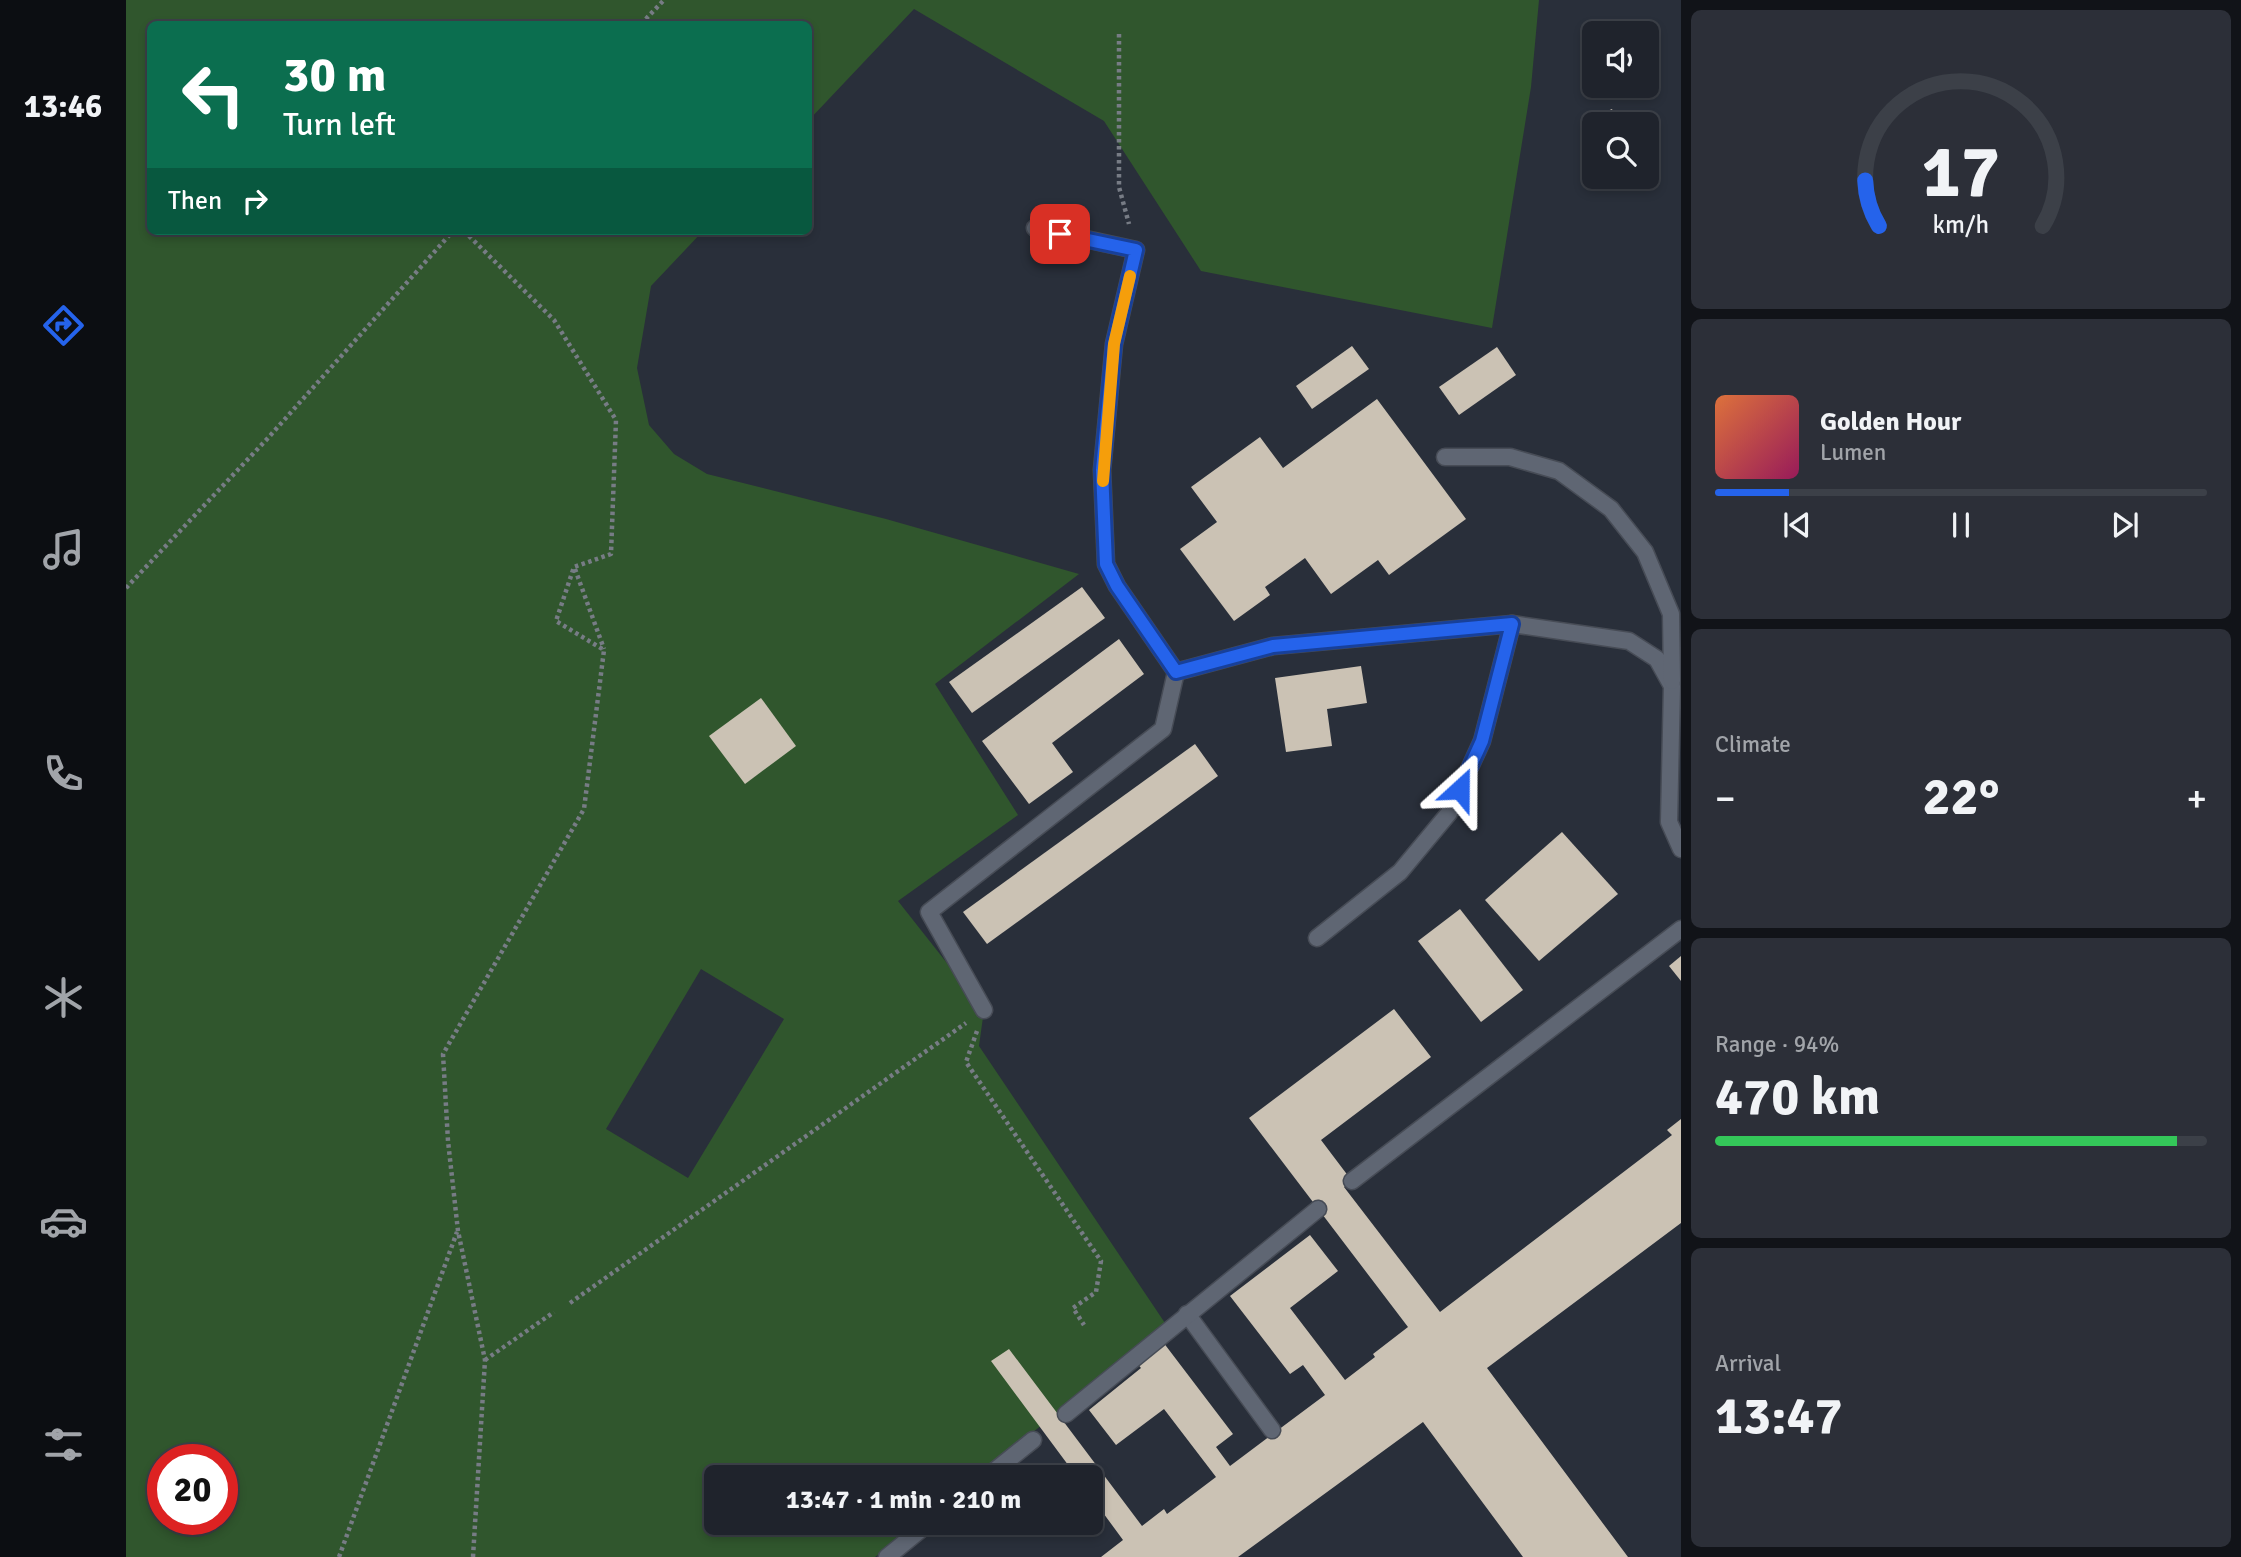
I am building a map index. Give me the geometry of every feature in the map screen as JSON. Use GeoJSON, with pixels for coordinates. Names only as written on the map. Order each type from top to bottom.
{"type":"FeatureCollection","features":[{"type":"Feature","properties":{"kind":"lane"},"geometry":{"type":"LineString","coordinates":[[984,1010],[929,912],[1163,729],[1176,672],[1117,586],[1106,564],[1102,470],[1112,356],[1136,250],[1035,228]]}},
{"type":"Feature","properties":{"kind":"lane"},"geometry":{"type":"LineString","coordinates":[[1445,457],[1510,457],[1559,471],[1611,509],[1645,552],[1671,614],[1677,685],[1669,822],[1681,849]]}},
{"type":"Feature","properties":{"kind":"lane"},"geometry":{"type":"LineString","coordinates":[[1176,672],[1273,646],[1512,624],[1629,641],[1657,659],[1677,685]]}},
{"type":"Feature","properties":{"kind":"lane"},"geometry":{"type":"LineString","coordinates":[[1317,938],[1400,872],[1449,813],[1482,741],[1512,624]]}},
{"type":"Feature","properties":{"kind":"lane"},"geometry":{"type":"LineString","coordinates":[[1352,1181],[1681,929]]}},
{"type":"Feature","properties":{"kind":"lane"},"geometry":{"type":"LineString","coordinates":[[1066,1414],[1318,1209]]}},
{"type":"Feature","properties":{"kind":"lane"},"geometry":{"type":"LineString","coordinates":[[1187,1314],[1272,1430]]}},
{"type":"Feature","properties":{"kind":"lane"},"geometry":{"type":"LineString","coordinates":[[1002,1465],[1033,1440]]}},
{"type":"Feature","properties":{"kind":"lane"},"geometry":{"type":"LineString","coordinates":[[887,1557],[914,1535]]}},
{"type":"Feature","properties":{"kind":"path"},"geometry":{"type":"LineString","coordinates":[[644,21],[664,0]]}},
{"type":"Feature","properties":{"kind":"path"},"geometry":{"type":"LineString","coordinates":[[1119,34],[1119,187],[1136,250]]}},
{"type":"Feature","properties":{"kind":"path"},"geometry":{"type":"LineString","coordinates":[[126,588],[268,438],[449,235]]}},
{"type":"Feature","properties":{"kind":"path"},"geometry":{"type":"LineString","coordinates":[[468,235],[554,320],[616,420],[611,554],[574,567]]}},
{"type":"Feature","properties":{"kind":"path"},"geometry":{"type":"LineString","coordinates":[[574,567],[556,621],[604,650]]}},
{"type":"Feature","properties":{"kind":"path"},"geometry":{"type":"LineString","coordinates":[[473,1557],[485,1360],[458,1231],[443,1054],[584,809],[604,650],[574,567]]}},
{"type":"Feature","properties":{"kind":"path"},"geometry":{"type":"LineString","coordinates":[[570,1303],[984,1010]]}},
{"type":"Feature","properties":{"kind":"path"},"geometry":{"type":"LineString","coordinates":[[984,1010],[966,1062],[1101,1261],[1096,1292],[1073,1308],[1084,1325]]}},
{"type":"Feature","properties":{"kind":"path"},"geometry":{"type":"LineString","coordinates":[[339,1557],[458,1231]]}},
{"type":"Feature","properties":{"kind":"path"},"geometry":{"type":"LineString","coordinates":[[485,1360],[554,1312]]}},
{"type":"Feature","properties":{"kind":"green space"},"geometry":{"type":"Polygon","coordinates":[[[126,0],[1539,0],[1531,87],[1492,328],[1201,271],[1104,121],[914,9],[812,117],[812,21],[147,21],[147,235],[699,235],[651,286],[637,368],[649,425],[674,454],[707,474],[886,519],[1079,574],[935,684],[1018,815],[898,901],[984,1010],[979,1046],[1167,1326],[991,1465],[704,1465],[704,1535],[903,1535],[875,1557],[126,1557],[126,0]],[[701,969],[606,1129],[688,1178],[784,1019],[701,969]]]}},
{"type":"Feature","properties":{"kind":"building"},"geometry":{"type":"Polygon","coordinates":[[[1352,346],[1369,369],[1312,409],[1296,386],[1352,346]]]}},
{"type":"Feature","properties":{"kind":"building"},"geometry":{"type":"Polygon","coordinates":[[[1497,347],[1516,375],[1459,415],[1439,387],[1497,347]]]}},
{"type":"Feature","properties":{"kind":"building"},"geometry":{"type":"Polygon","coordinates":[[[1377,399],[1466,519],[1389,575],[1378,560],[1331,594],[1305,558],[1265,587],[1270,595],[1234,621],[1180,549],[1217,522],[1191,487],[1260,437],[1283,468],[1377,399]]]}},
{"type":"Feature","properties":{"kind":"building"},"geometry":{"type":"Polygon","coordinates":[[[1082,587],[1105,618],[972,713],[949,682],[1082,587]]]}},
{"type":"Feature","properties":{"kind":"building"},"geometry":{"type":"Polygon","coordinates":[[[1119,639],[1144,674],[1052,743],[1073,772],[1029,804],[982,741],[1119,639]]]}},
{"type":"Feature","properties":{"kind":"building"},"geometry":{"type":"Polygon","coordinates":[[[1361,666],[1367,703],[1327,709],[1332,746],[1286,752],[1275,678],[1361,666]]]}},
{"type":"Feature","properties":{"kind":"building"},"geometry":{"type":"Polygon","coordinates":[[[761,698],[796,746],[745,784],[709,736],[761,698]]]}},
{"type":"Feature","properties":{"kind":"building"},"geometry":{"type":"Polygon","coordinates":[[[1195,744],[1218,776],[987,944],[963,912],[1195,744]]]}},
{"type":"Feature","properties":{"kind":"building"},"geometry":{"type":"Polygon","coordinates":[[[1562,832],[1618,894],[1539,961],[1485,900],[1562,832]]]}},
{"type":"Feature","properties":{"kind":"building"},"geometry":{"type":"Polygon","coordinates":[[[1460,909],[1523,990],[1481,1022],[1418,941],[1460,909]]]}},
{"type":"Feature","properties":{"kind":"building"},"geometry":{"type":"Polygon","coordinates":[[[1681,956],[1681,981],[1669,966],[1681,956]]]}},
{"type":"Feature","properties":{"kind":"building"},"geometry":{"type":"Polygon","coordinates":[[[1394,1009],[1431,1057],[1321,1140],[1352,1181],[1344,1187],[1440,1312],[1672,1135],[1667,1130],[1681,1119],[1681,1223],[1487,1368],[1628,1557],[1523,1557],[1423,1422],[1238,1557],[1101,1557],[1123,1540],[1103,1513],[1103,1474],[1142,1526],[1164,1509],[1167,1514],[1216,1477],[1164,1409],[1116,1445],[1089,1410],[1141,1368],[1136,1362],[1163,1342],[1233,1434],[1216,1447],[1230,1466],[1325,1395],[1303,1365],[1290,1374],[1230,1296],[1310,1235],[1338,1271],[1290,1308],[1345,1380],[1408,1327],[1249,1118],[1394,1009]]]}},
{"type":"Feature","properties":{"kind":"building"},"geometry":{"type":"Polygon","coordinates":[[[1009,1349],[1096,1465],[1068,1465],[991,1361],[1009,1349]]]}},
{"type":"Feature","properties":{"kind":"slow traffic"},"geometry":{"type":"LineString","coordinates":[[1103,481],[1114,344],[1130,276]]}},
{"type":"Feature","properties":{"kind":"route"},"geometry":{"type":"LineString","coordinates":[[1060,234],[1136,250],[1114,344],[1102,470],[1106,564],[1117,586],[1176,672],[1273,646],[1512,624],[1482,741],[1460,789]]}}]}
